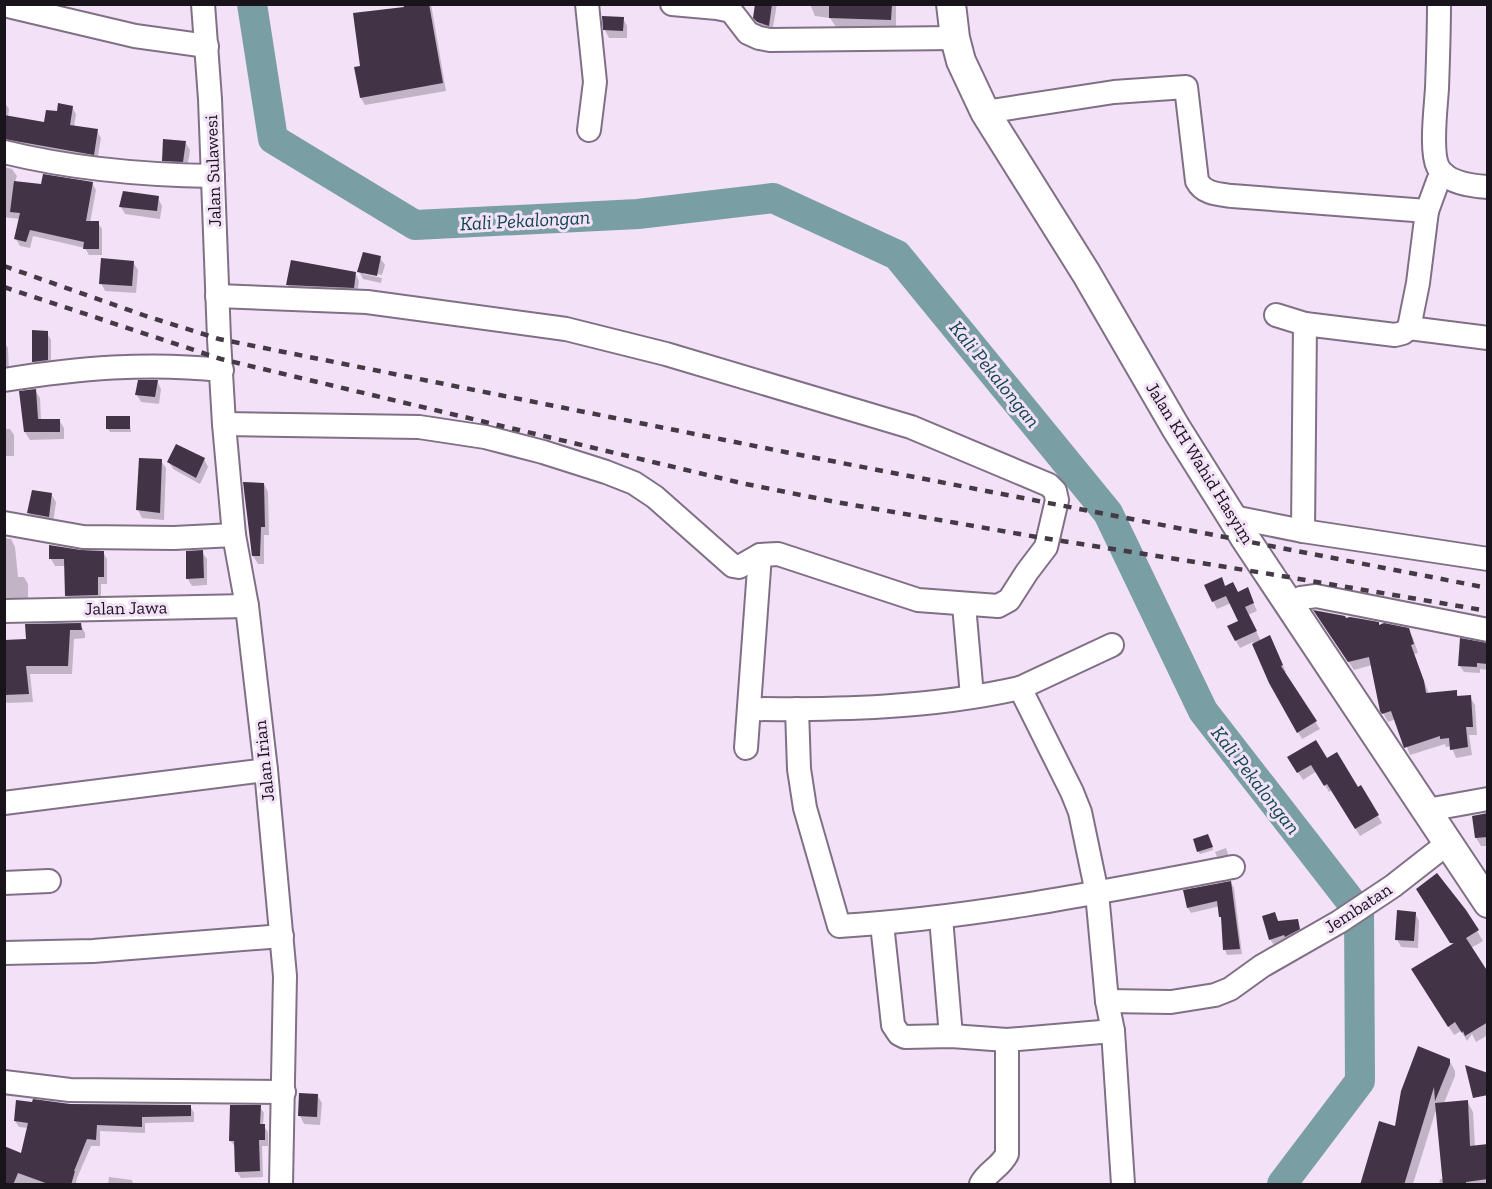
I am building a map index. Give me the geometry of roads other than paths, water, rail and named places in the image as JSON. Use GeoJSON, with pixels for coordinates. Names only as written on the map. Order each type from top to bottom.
{"type":"FeatureCollection","features":[{"type":"Feature","properties":{"kind":"main road","name":"Jalan KH Wahid Hasyim"},"geometry":{"type":"LineString","coordinates":[[951,4],[955,38],[964,70],[985,112],[1086,273],[1176,428],[1290,605],[1488,903]]}},
{"type":"Feature","properties":{"kind":"street","name":"Jalan Sulawesi"},"geometry":{"type":"LineString","coordinates":[[203,4],[207,46],[219,339]]}},
{"type":"Feature","properties":{"kind":"street"},"geometry":{"type":"LineString","coordinates":[[587,4],[595,82],[589,130]]}},
{"type":"Feature","properties":{"kind":"street"},"geometry":{"type":"LineString","coordinates":[[672,4],[731,11],[748,33],[770,40],[955,38]]}},
{"type":"Feature","properties":{"kind":"street"},"geometry":{"type":"LineString","coordinates":[[1440,4],[1435,131],[1438,168],[1444,174],[1464,184],[1488,187]]}},
{"type":"Feature","properties":{"kind":"street"},"geometry":{"type":"LineString","coordinates":[[4,5],[135,36],[207,46]]}},
{"type":"Feature","properties":{"kind":"street"},"geometry":{"type":"LineString","coordinates":[[985,112],[1114,92],[1186,87],[1197,182],[1204,190],[1214,194],[1232,196],[1427,211]]}},
{"type":"Feature","properties":{"kind":"street"},"geometry":{"type":"LineString","coordinates":[[4,152],[36,160],[103,170],[213,176]]}},
{"type":"Feature","properties":{"kind":"street"},"geometry":{"type":"LineString","coordinates":[[1276,315],[1305,324],[1395,335],[1409,328],[1417,291],[1427,211],[1438,182],[1444,174]]}},
{"type":"Feature","properties":{"kind":"street"},"geometry":{"type":"LineString","coordinates":[[217,296],[367,302],[566,329],[666,354],[911,427],[1048,485],[1055,491],[1057,500],[1046,547],[1009,600],[998,606],[964,605],[918,600],[777,554],[760,555],[739,567],[733,566],[655,497],[634,483],[606,472],[485,437],[420,427],[224,424]]}},
{"type":"Feature","properties":{"kind":"street"},"geometry":{"type":"LineString","coordinates":[[1303,531],[1305,324]]}},
{"type":"Feature","properties":{"kind":"street"},"geometry":{"type":"LineString","coordinates":[[1409,328],[1488,338]]}},
{"type":"Feature","properties":{"kind":"street","name":"Jalan Irian"},"geometry":{"type":"LineString","coordinates":[[219,339],[234,535],[247,606],[266,770],[285,976],[281,1185]]}},
{"type":"Feature","properties":{"kind":"street"},"geometry":{"type":"LineString","coordinates":[[4,380],[85,368],[191,367],[222,370]]}},
{"type":"Feature","properties":{"kind":"street"},"geometry":{"type":"LineString","coordinates":[[1233,517],[1303,531],[1488,559]]}},
{"type":"Feature","properties":{"kind":"street"},"geometry":{"type":"LineString","coordinates":[[4,523],[83,537],[174,538],[234,535]]}},
{"type":"Feature","properties":{"kind":"street"},"geometry":{"type":"LineString","coordinates":[[746,748],[760,555]]}},
{"type":"Feature","properties":{"kind":"street"},"geometry":{"type":"LineString","coordinates":[[1290,605],[1301,598],[1316,596],[1488,630]]}},
{"type":"Feature","properties":{"kind":"street"},"geometry":{"type":"LineString","coordinates":[[964,605],[972,696]]}},
{"type":"Feature","properties":{"kind":"street","name":"Jalan Jawa"},"geometry":{"type":"LineString","coordinates":[[4,610],[247,606]]}},
{"type":"Feature","properties":{"kind":"street"},"geometry":{"type":"LineString","coordinates":[[749,709],[915,704],[1020,688],[1112,645]]}},
{"type":"Feature","properties":{"kind":"street"},"geometry":{"type":"LineString","coordinates":[[1020,688],[1076,802],[1097,893],[1107,1000],[1113,1031],[1123,1185]]}},
{"type":"Feature","properties":{"kind":"street"},"geometry":{"type":"LineString","coordinates":[[797,709],[799,769],[805,808],[839,926],[941,918],[1097,893],[1233,867]]}},
{"type":"Feature","properties":{"kind":"street"},"geometry":{"type":"LineString","coordinates":[[4,803],[266,770]]}},
{"type":"Feature","properties":{"kind":"street"},"geometry":{"type":"LineString","coordinates":[[1427,810],[1488,799]]}},
{"type":"Feature","properties":{"kind":"street","name":"Jembatan"},"geometry":{"type":"LineString","coordinates":[[1107,1000],[1171,1002],[1215,995],[1230,989],[1262,966],[1348,916],[1393,886],[1448,843]]}},
{"type":"Feature","properties":{"kind":"street"},"geometry":{"type":"LineString","coordinates":[[4,884],[49,881]]}},
{"type":"Feature","properties":{"kind":"street"},"geometry":{"type":"LineString","coordinates":[[941,918],[951,1036]]}},
{"type":"Feature","properties":{"kind":"street"},"geometry":{"type":"LineString","coordinates":[[882,924],[895,1031],[905,1037],[951,1036],[1007,1040],[1113,1031]]}},
{"type":"Feature","properties":{"kind":"street"},"geometry":{"type":"LineString","coordinates":[[4,953],[93,951],[282,936]]}},
{"type":"Feature","properties":{"kind":"street"},"geometry":{"type":"LineString","coordinates":[[981,1185],[984,1178],[1004,1161],[1007,1155],[1007,1040]]}},
{"type":"Feature","properties":{"kind":"street"},"geometry":{"type":"LineString","coordinates":[[4,1082],[70,1089],[284,1092]]}},
{"type":"Feature","properties":{"kind":"waterway","name":"Kali Pekalongan"},"geometry":{"type":"LineString","coordinates":[[252,4],[273,139],[415,225],[638,214],[773,198],[897,255],[1108,513],[1203,711],[1359,912],[1360,1081],[1282,1184]]}},
{"type":"Feature","properties":{"kind":"railway"},"geometry":{"type":"LineString","coordinates":[[4,266],[219,339],[785,452],[1488,588]]}},
{"type":"Feature","properties":{"kind":"railway"},"geometry":{"type":"LineString","coordinates":[[4,287],[221,359],[741,483],[1037,537],[1488,611]]}}]}
